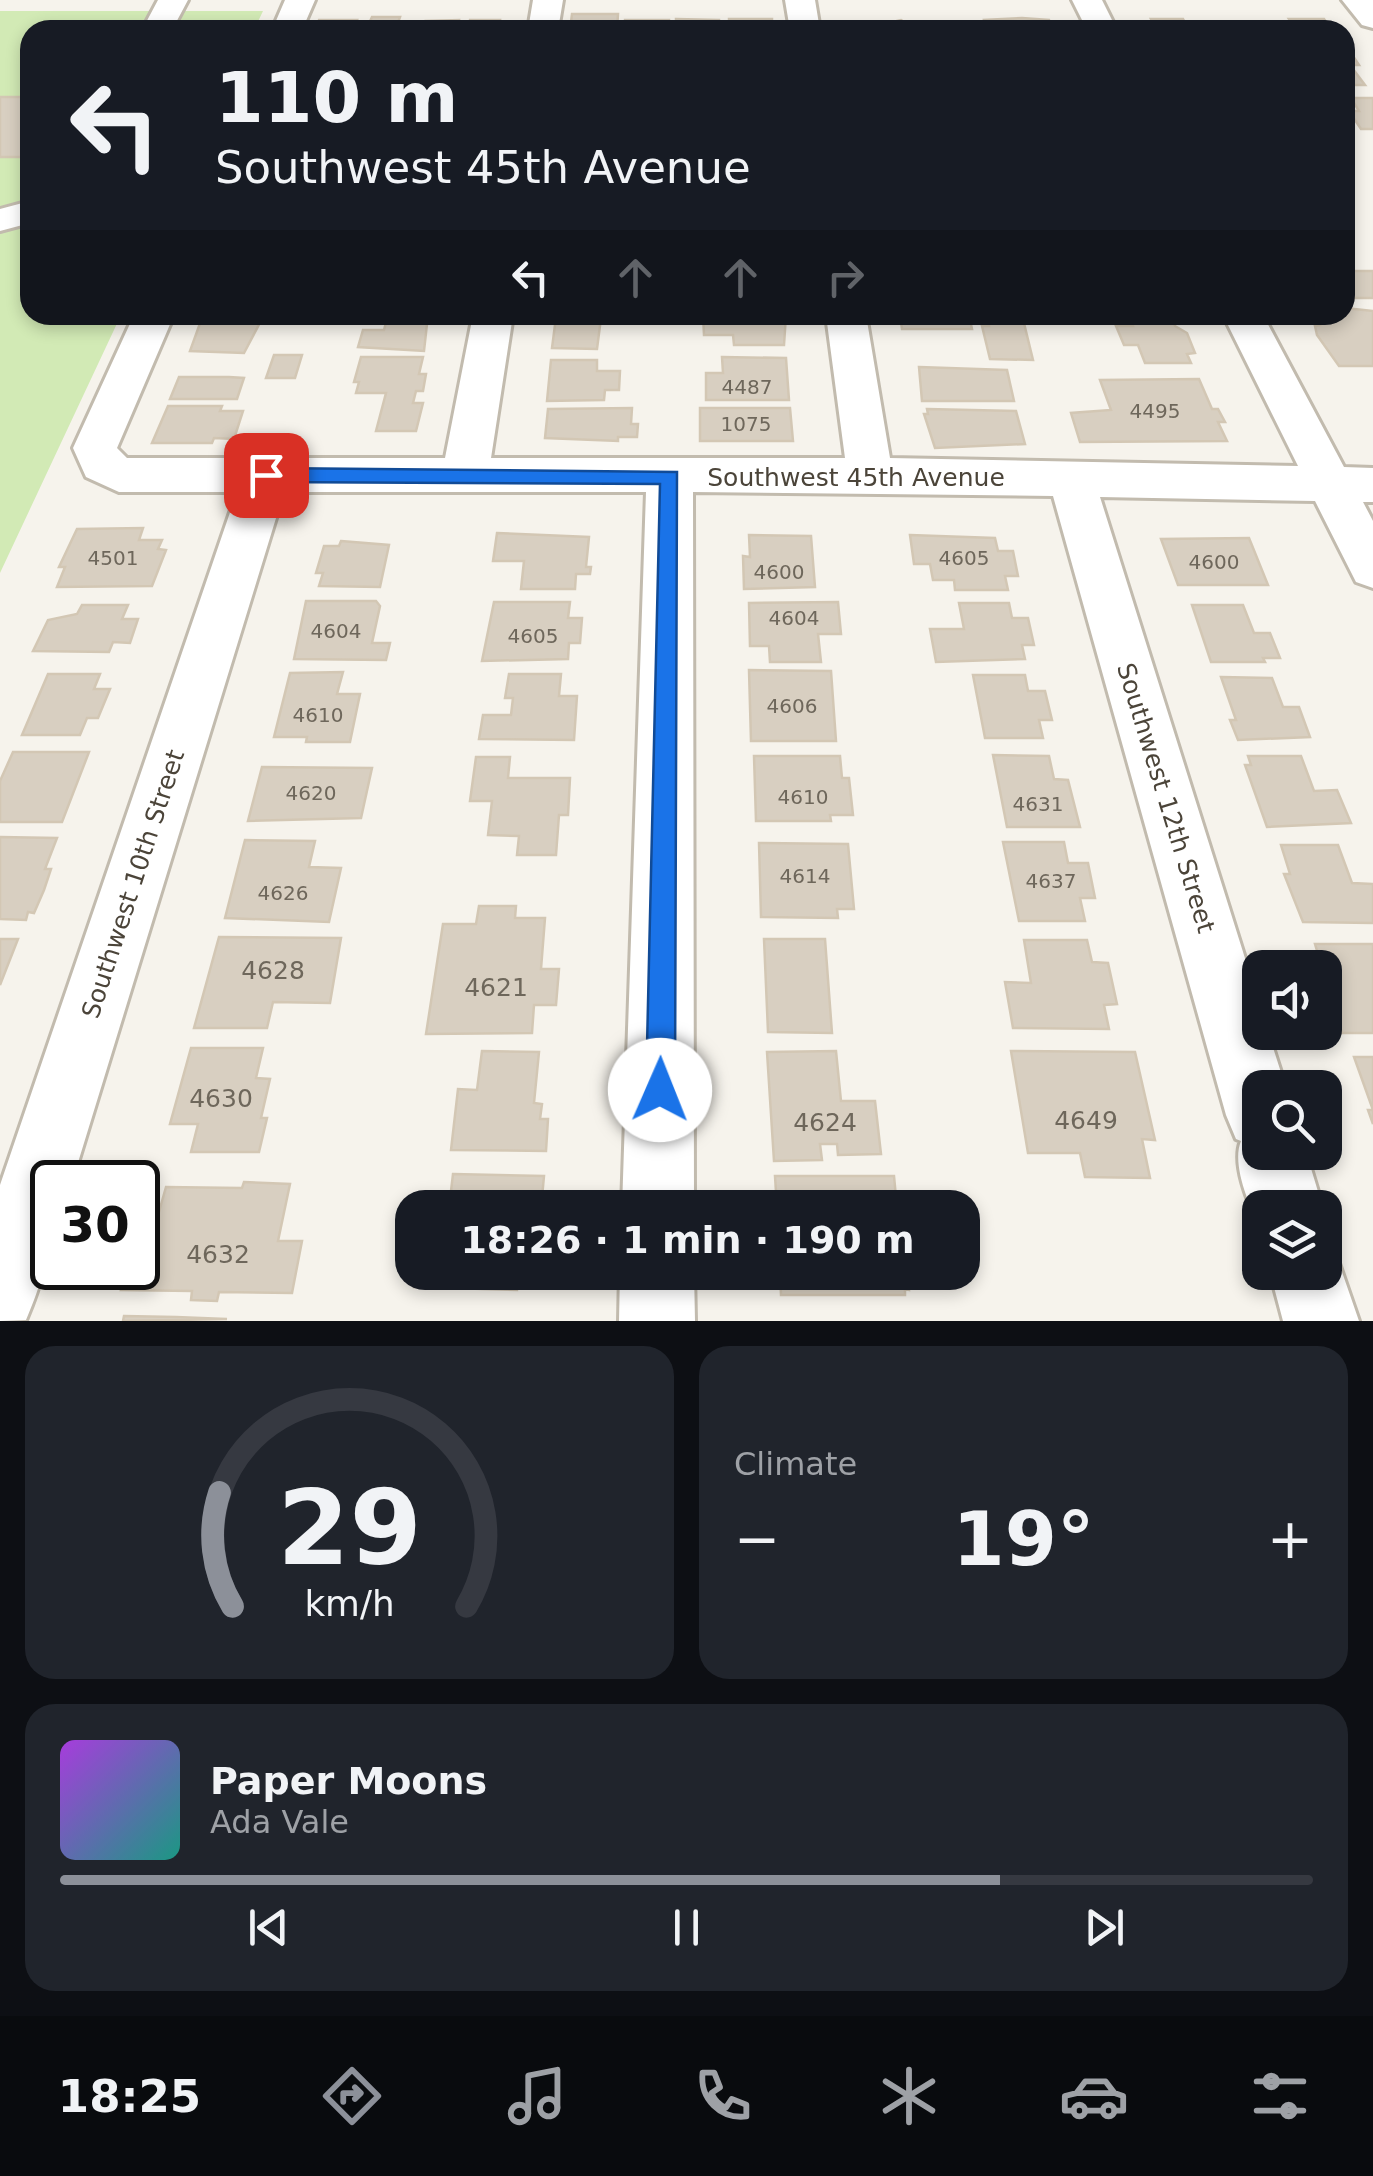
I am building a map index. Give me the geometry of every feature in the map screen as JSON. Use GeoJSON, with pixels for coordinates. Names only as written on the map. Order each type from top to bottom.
{"type":"FeatureCollection","features":[{"type":"Feature","properties":{"kind":"street"},"geometry":{"type":"LineString","coordinates":[[1357,0],[1373,19]]}},
{"type":"Feature","properties":{"kind":"street","name":"Southwest 45th Avenue"},"geometry":{"type":"LineString","coordinates":[[149,325],[98,436],[96,456],[102,465],[120,474],[870,475],[1351,485]]}},
{"type":"Feature","properties":{"kind":"street"},"geometry":{"type":"LineString","coordinates":[[465,476],[491,325]]}},
{"type":"Feature","properties":{"kind":"street"},"geometry":{"type":"LineString","coordinates":[[848,325],[870,475]]}},
{"type":"Feature","properties":{"kind":"street"},"geometry":{"type":"LineString","coordinates":[[1249,325],[1351,485],[1373,568]]}},
{"type":"Feature","properties":{"kind":"street","name":"Southwest 10th Street"},"geometry":{"type":"LineString","coordinates":[[0,1294],[266,475]]}},
{"type":"Feature","properties":{"kind":"street"},"geometry":{"type":"LineString","coordinates":[[658,1190],[670,477]]}},
{"type":"Feature","properties":{"kind":"street","name":"Southwest 12th Street"},"geometry":{"type":"LineString","coordinates":[[1072,480],[1246,1070]]}},
{"type":"Feature","properties":{"kind":"street"},"geometry":{"type":"LineString","coordinates":[[656,1321],[657,1290]]}},
{"type":"Feature","properties":{"kind":"street"},"geometry":{"type":"LineString","coordinates":[[1312,1290],[1321,1321]]}},
{"type":"Feature","properties":{"kind":"green space"},"geometry":{"type":"Polygon","coordinates":[[[0,11],[263,11],[259,20],[20,20],[20,325],[116,325],[0,573],[0,11]]]}},
{"type":"Feature","properties":{"kind":"building"},"geometry":{"type":"Polygon","coordinates":[[[572,14],[618,14],[618,20],[571,20],[572,14]]]}},
{"type":"Feature","properties":{"kind":"building"},"geometry":{"type":"Polygon","coordinates":[[[372,17],[400,17],[399,20],[371,20],[372,17]]]}},
{"type":"Feature","properties":{"kind":"building"},"geometry":{"type":"Polygon","coordinates":[[[1022,18],[1049,20],[984,20],[1022,18]]]}},
{"type":"Feature","properties":{"kind":"building"},"geometry":{"type":"Polygon","coordinates":[[[1355,72],[1365,85],[1355,85],[1355,72]]]}},
{"type":"Feature","properties":{"kind":"building"},"geometry":{"type":"Polygon","coordinates":[[[0,97],[20,97],[20,157],[0,157],[0,97]]]}},
{"type":"Feature","properties":{"kind":"building"},"geometry":{"type":"Polygon","coordinates":[[[1355,98],[1373,98],[1373,129],[1361,129],[1355,120],[1355,111],[1359,111],[1355,98]]]}},
{"type":"Feature","properties":{"kind":"building"},"geometry":{"type":"Polygon","coordinates":[[[1355,271],[1373,271],[1373,298],[1355,298],[1355,271]]]}},
{"type":"Feature","properties":{"kind":"building"},"geometry":{"type":"Polygon","coordinates":[[[1355,309],[1373,311],[1373,366],[1339,366],[1315,326],[1355,325],[1355,309]]]}},
{"type":"Feature","properties":{"kind":"building"},"geometry":{"type":"Polygon","coordinates":[[[199,325],[259,325],[244,353],[190,351],[199,325]]]}},
{"type":"Feature","properties":{"kind":"building"},"geometry":{"type":"Polygon","coordinates":[[[385,325],[427,325],[424,351],[358,347],[363,330],[384,330],[385,325]]]}},
{"type":"Feature","properties":{"kind":"building"},"geometry":{"type":"Polygon","coordinates":[[[555,325],[600,325],[597,349],[552,348],[555,325]]]}},
{"type":"Feature","properties":{"kind":"building"},"geometry":{"type":"Polygon","coordinates":[[[704,325],[785,325],[784,345],[734,345],[733,335],[704,335],[704,325]]]}},
{"type":"Feature","properties":{"kind":"building"},"geometry":{"type":"Polygon","coordinates":[[[901,325],[971,325],[972,329],[902,329],[901,325]]]}},
{"type":"Feature","properties":{"kind":"building"},"geometry":{"type":"Polygon","coordinates":[[[1024,325],[1033,360],[990,359],[982,326],[1024,325]]]}},
{"type":"Feature","properties":{"kind":"building"},"geometry":{"type":"Polygon","coordinates":[[[1175,325],[1187,333],[1195,353],[1187,354],[1191,363],[1145,363],[1138,345],[1124,345],[1116,326],[1175,325]]]}},
{"type":"Feature","properties":{"kind":"building"},"geometry":{"type":"Polygon","coordinates":[[[274,355],[302,355],[295,378],[266,378],[274,355]]]}},
{"type":"Feature","properties":{"kind":"building"},"geometry":{"type":"Polygon","coordinates":[[[361,357],[423,357],[419,374],[426,374],[423,391],[416,391],[413,403],[423,403],[416,431],[376,431],[386,393],[356,393],[359,382],[354,382],[361,357]]]}},
{"type":"Feature","properties":{"kind":"building"},"geometry":{"type":"Polygon","coordinates":[[[722,357],[786,358],[789,400],[706,400],[706,373],[723,373],[722,357]]]}},
{"type":"Feature","properties":{"kind":"building"},"geometry":{"type":"Polygon","coordinates":[[[551,360],[597,360],[597,371],[620,371],[619,390],[605,390],[604,400],[547,401],[551,360]]]}},
{"type":"Feature","properties":{"kind":"building"},"geometry":{"type":"Polygon","coordinates":[[[919,367],[1007,370],[1014,401],[922,401],[919,367]]]}},
{"type":"Feature","properties":{"kind":"building"},"geometry":{"type":"Polygon","coordinates":[[[179,377],[244,378],[237,399],[170,399],[179,377]]]}},
{"type":"Feature","properties":{"kind":"building"},"geometry":{"type":"Polygon","coordinates":[[[1199,379],[1212,409],[1218,409],[1225,422],[1218,422],[1227,441],[1080,442],[1071,413],[1111,410],[1100,380],[1199,379]]]}},
{"type":"Feature","properties":{"kind":"building"},"geometry":{"type":"Polygon","coordinates":[[[168,406],[222,406],[220,411],[243,411],[234,439],[152,443],[168,406]]]}},
{"type":"Feature","properties":{"kind":"building"},"geometry":{"type":"Polygon","coordinates":[[[632,408],[631,424],[638,424],[637,437],[618,437],[618,441],[545,438],[548,409],[632,408]]]}},
{"type":"Feature","properties":{"kind":"building"},"geometry":{"type":"Polygon","coordinates":[[[700,408],[790,408],[793,441],[700,441],[700,408]]]}},
{"type":"Feature","properties":{"kind":"building"},"geometry":{"type":"Polygon","coordinates":[[[927,409],[1016,411],[1025,444],[935,448],[924,414],[928,414],[927,409]]]}},
{"type":"Feature","properties":{"kind":"building"},"geometry":{"type":"Polygon","coordinates":[[[143,528],[139,540],[162,540],[158,549],[166,550],[152,586],[57,587],[65,567],[59,567],[77,529],[143,528]]]}},
{"type":"Feature","properties":{"kind":"building"},"geometry":{"type":"Polygon","coordinates":[[[497,533],[589,537],[586,567],[591,567],[590,574],[576,574],[575,589],[521,589],[524,561],[493,561],[497,533]]]}},
{"type":"Feature","properties":{"kind":"building"},"geometry":{"type":"Polygon","coordinates":[[[749,535],[811,536],[815,587],[744,589],[743,556],[750,557],[749,535]]]}},
{"type":"Feature","properties":{"kind":"building"},"geometry":{"type":"Polygon","coordinates":[[[910,535],[995,538],[998,551],[1013,551],[1018,576],[1005,576],[1008,590],[955,590],[954,580],[933,580],[930,564],[914,564],[910,535]]]}},
{"type":"Feature","properties":{"kind":"building"},"geometry":{"type":"Polygon","coordinates":[[[1249,538],[1268,585],[1178,585],[1161,539],[1249,538]]]}},
{"type":"Feature","properties":{"kind":"building"},"geometry":{"type":"Polygon","coordinates":[[[341,541],[389,545],[380,587],[319,586],[323,573],[316,573],[324,546],[339,546],[341,541]]]}},
{"type":"Feature","properties":{"kind":"building"},"geometry":{"type":"Polygon","coordinates":[[[306,601],[376,601],[380,606],[372,643],[390,643],[386,660],[294,659],[306,601]]]}},
{"type":"Feature","properties":{"kind":"building"},"geometry":{"type":"Polygon","coordinates":[[[494,602],[570,602],[568,618],[582,618],[580,643],[569,643],[568,659],[482,661],[494,602]]]}},
{"type":"Feature","properties":{"kind":"building"},"geometry":{"type":"Polygon","coordinates":[[[838,602],[841,634],[818,634],[821,662],[770,662],[769,646],[750,646],[749,603],[838,602]]]}},
{"type":"Feature","properties":{"kind":"building"},"geometry":{"type":"Polygon","coordinates":[[[959,603],[1009,603],[1012,618],[1028,618],[1034,645],[1022,645],[1025,659],[936,662],[930,629],[964,629],[959,603]]]}},
{"type":"Feature","properties":{"kind":"building"},"geometry":{"type":"Polygon","coordinates":[[[82,605],[128,605],[122,619],[138,619],[130,643],[113,642],[109,652],[33,651],[48,620],[77,614],[82,605]]]}},
{"type":"Feature","properties":{"kind":"building"},"geometry":{"type":"Polygon","coordinates":[[[1192,605],[1243,605],[1254,633],[1270,633],[1280,658],[1263,658],[1265,662],[1211,662],[1192,605]]]}},
{"type":"Feature","properties":{"kind":"building"},"geometry":{"type":"Polygon","coordinates":[[[749,670],[831,671],[836,741],[751,741],[749,670]]]}},
{"type":"Feature","properties":{"kind":"building"},"geometry":{"type":"Polygon","coordinates":[[[343,672],[337,694],[360,694],[350,742],[274,737],[290,673],[343,672]]]}},
{"type":"Feature","properties":{"kind":"building"},"geometry":{"type":"Polygon","coordinates":[[[48,674],[100,674],[94,689],[110,689],[98,718],[87,718],[80,735],[22,735],[48,674]]]}},
{"type":"Feature","properties":{"kind":"building"},"geometry":{"type":"Polygon","coordinates":[[[509,674],[561,674],[559,696],[577,696],[574,740],[479,739],[483,715],[511,715],[513,698],[505,698],[509,674]]]}},
{"type":"Feature","properties":{"kind":"building"},"geometry":{"type":"Polygon","coordinates":[[[973,675],[1025,675],[1028,691],[1045,691],[1052,720],[1039,720],[1043,738],[985,738],[973,675]]]}},
{"type":"Feature","properties":{"kind":"building"},"geometry":{"type":"Polygon","coordinates":[[[1221,677],[1272,678],[1283,707],[1299,707],[1310,737],[1238,740],[1230,720],[1236,720],[1221,677]]]}},
{"type":"Feature","properties":{"kind":"building"},"geometry":{"type":"Polygon","coordinates":[[[13,752],[89,752],[62,822],[0,822],[0,781],[13,752]]]}},
{"type":"Feature","properties":{"kind":"building"},"geometry":{"type":"Polygon","coordinates":[[[993,755],[1049,756],[1054,779],[1068,780],[1080,827],[1007,827],[993,755]]]}},
{"type":"Feature","properties":{"kind":"building"},"geometry":{"type":"Polygon","coordinates":[[[754,756],[840,756],[842,778],[849,778],[853,815],[830,815],[831,821],[756,821],[754,756]]]}},
{"type":"Feature","properties":{"kind":"building"},"geometry":{"type":"Polygon","coordinates":[[[1248,756],[1301,756],[1314,791],[1337,790],[1351,823],[1267,827],[1245,765],[1251,765],[1248,756]]]}},
{"type":"Feature","properties":{"kind":"building"},"geometry":{"type":"Polygon","coordinates":[[[476,757],[510,757],[508,778],[570,778],[568,815],[559,815],[556,855],[517,855],[519,836],[488,835],[492,801],[470,801],[476,757]]]}},
{"type":"Feature","properties":{"kind":"building"},"geometry":{"type":"Polygon","coordinates":[[[262,767],[372,768],[361,818],[248,821],[262,767]]]}},
{"type":"Feature","properties":{"kind":"building"},"geometry":{"type":"Polygon","coordinates":[[[0,837],[57,838],[45,869],[51,869],[44,890],[34,913],[28,912],[26,920],[0,919],[0,837]]]}},
{"type":"Feature","properties":{"kind":"building"},"geometry":{"type":"Polygon","coordinates":[[[245,840],[315,841],[309,867],[341,868],[329,922],[225,918],[245,840]]]}},
{"type":"Feature","properties":{"kind":"building"},"geometry":{"type":"Polygon","coordinates":[[[1003,842],[1064,842],[1068,863],[1088,863],[1095,898],[1080,898],[1085,921],[1019,921],[1003,842]]]}},
{"type":"Feature","properties":{"kind":"building"},"geometry":{"type":"Polygon","coordinates":[[[759,843],[848,844],[854,909],[837,909],[838,918],[761,917],[759,843]]]}},
{"type":"Feature","properties":{"kind":"building"},"geometry":{"type":"Polygon","coordinates":[[[1281,845],[1338,845],[1352,883],[1373,884],[1373,923],[1303,922],[1284,874],[1290,874],[1281,845]]]}},
{"type":"Feature","properties":{"kind":"building"},"geometry":{"type":"Polygon","coordinates":[[[479,906],[516,906],[515,918],[545,918],[541,969],[559,969],[556,1005],[534,1005],[532,1033],[426,1034],[443,924],[476,924],[479,906]]]}},
{"type":"Feature","properties":{"kind":"building"},"geometry":{"type":"Polygon","coordinates":[[[219,937],[341,938],[330,1003],[273,1002],[267,1028],[194,1028],[219,937]]]}},
{"type":"Feature","properties":{"kind":"building"},"geometry":{"type":"Polygon","coordinates":[[[0,939],[18,939],[0,985],[0,939]]]}},
{"type":"Feature","properties":{"kind":"building"},"geometry":{"type":"Polygon","coordinates":[[[764,939],[825,939],[832,1033],[768,1032],[764,939]]]}},
{"type":"Feature","properties":{"kind":"building"},"geometry":{"type":"Polygon","coordinates":[[[1024,940],[1087,940],[1092,962],[1108,963],[1117,1004],[1104,1005],[1109,1029],[1013,1028],[1005,982],[1031,983],[1024,940]]]}},
{"type":"Feature","properties":{"kind":"building"},"geometry":{"type":"Polygon","coordinates":[[[1315,944],[1373,944],[1373,1033],[1342,1033],[1342,950],[1317,950],[1315,944]]]}},
{"type":"Feature","properties":{"kind":"building"},"geometry":{"type":"Polygon","coordinates":[[[191,1048],[263,1048],[256,1078],[270,1079],[261,1118],[267,1118],[259,1152],[191,1152],[198,1124],[170,1124],[191,1048]]]}},
{"type":"Feature","properties":{"kind":"building"},"geometry":{"type":"Polygon","coordinates":[[[482,1051],[539,1052],[534,1103],[542,1104],[540,1119],[548,1119],[546,1151],[451,1150],[458,1089],[477,1090],[482,1051]]]}},
{"type":"Feature","properties":{"kind":"building"},"geometry":{"type":"Polygon","coordinates":[[[836,1051],[841,1101],[875,1101],[881,1154],[838,1155],[837,1144],[820,1144],[822,1160],[774,1161],[767,1052],[836,1051]]]}},
{"type":"Feature","properties":{"kind":"building"},"geometry":{"type":"Polygon","coordinates":[[[1011,1051],[1135,1052],[1155,1140],[1142,1139],[1150,1178],[1085,1177],[1080,1153],[1028,1153],[1011,1051]]]}},
{"type":"Feature","properties":{"kind":"building"},"geometry":{"type":"Polygon","coordinates":[[[1354,1057],[1373,1057],[1373,1110],[1354,1057]]]}},
{"type":"Feature","properties":{"kind":"building"},"geometry":{"type":"Polygon","coordinates":[[[453,1174],[544,1176],[543,1190],[451,1190],[453,1174]]]}},
{"type":"Feature","properties":{"kind":"building"},"geometry":{"type":"Polygon","coordinates":[[[775,1176],[894,1176],[895,1190],[776,1190],[775,1176]]]}},
{"type":"Feature","properties":{"kind":"building"},"geometry":{"type":"Polygon","coordinates":[[[244,1182],[290,1184],[278,1241],[302,1241],[292,1293],[219,1292],[217,1301],[191,1300],[192,1291],[121,1290],[160,1290],[160,1208],[166,1187],[242,1188],[244,1182]]]}},
{"type":"Feature","properties":{"kind":"building"},"geometry":{"type":"Polygon","coordinates":[[[781,1290],[905,1290],[905,1295],[781,1295],[781,1290]]]}},
{"type":"Feature","properties":{"kind":"building"},"geometry":{"type":"Polygon","coordinates":[[[124,1316],[176,1317],[227,1319],[123,1321],[124,1316]]]}},
{"type":"Feature","properties":{"kind":"route"},"geometry":{"type":"LineString","coordinates":[[266,475],[670,477],[660,1090]]}}]}
